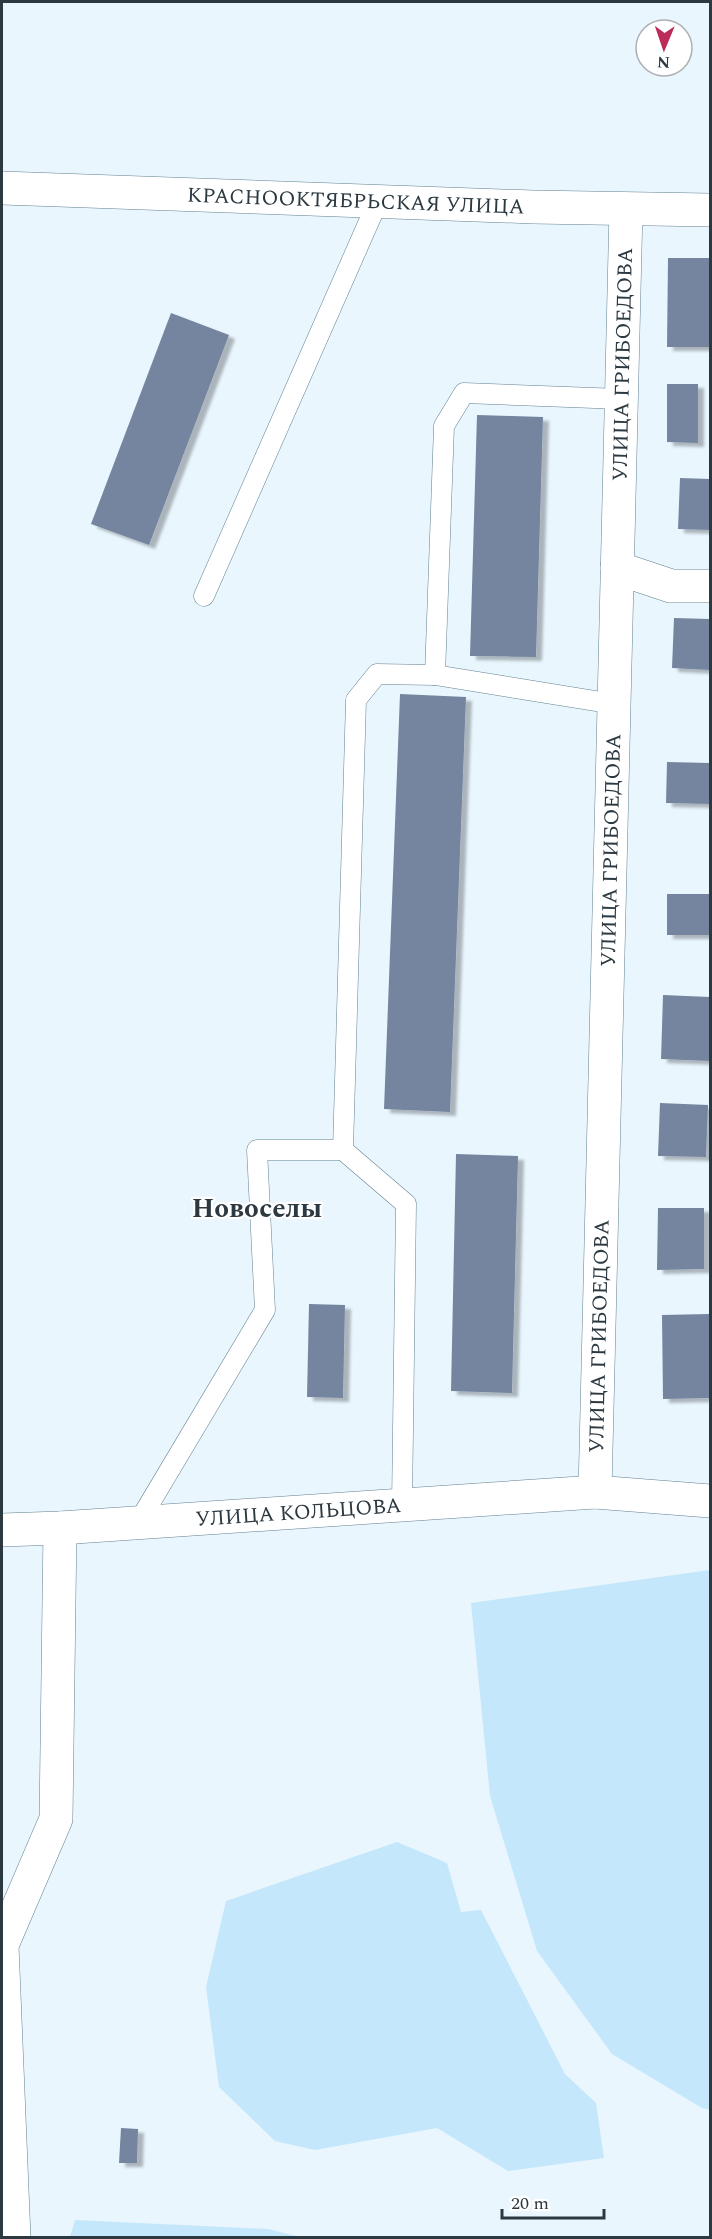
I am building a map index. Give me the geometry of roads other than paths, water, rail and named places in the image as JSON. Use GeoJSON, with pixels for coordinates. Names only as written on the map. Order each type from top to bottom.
{"type":"FeatureCollection","features":[{"type":"Feature","properties":{"kind":"street","name":"КРАСНООКТЯБРЬСКАЯ УЛИЦА"},"geometry":{"type":"LineString","coordinates":[[2,188],[711,210]]}},
{"type":"Feature","properties":{"kind":"street","name":"УЛИЦА ГРИБОЕДОВА"},"geometry":{"type":"LineString","coordinates":[[595,1492],[626,209]]}},
{"type":"Feature","properties":{"kind":"street"},"geometry":{"type":"LineString","coordinates":[[617,568],[670,586],[711,586]]}},
{"type":"Feature","properties":{"kind":"street","name":"УЛИЦА КОЛЬЦОВА"},"geometry":{"type":"LineString","coordinates":[[2,1530],[595,1492],[711,1501]]}},
{"type":"Feature","properties":{"kind":"street"},"geometry":{"type":"LineString","coordinates":[[14,2238],[2,1945],[56,1820],[60,1528]]}},
{"type":"Feature","properties":{"kind":"lane"},"geometry":{"type":"LineString","coordinates":[[204,596],[378,201]]}},
{"type":"Feature","properties":{"kind":"lane"},"geometry":{"type":"LineString","coordinates":[[435,675],[444,426],[464,393],[621,399]]}},
{"type":"Feature","properties":{"kind":"lane"},"geometry":{"type":"LineString","coordinates":[[343,1150],[356,700],[377,674],[435,675],[614,704]]}},
{"type":"Feature","properties":{"kind":"lane"},"geometry":{"type":"LineString","coordinates":[[138,1523],[265,1310],[257,1150],[343,1150],[406,1204],[402,1505]]}},
{"type":"Feature","properties":{"kind":"district","name":"Новоселы"},"geometry":{"type":"Point","coordinates":[257,1208]}}]}
